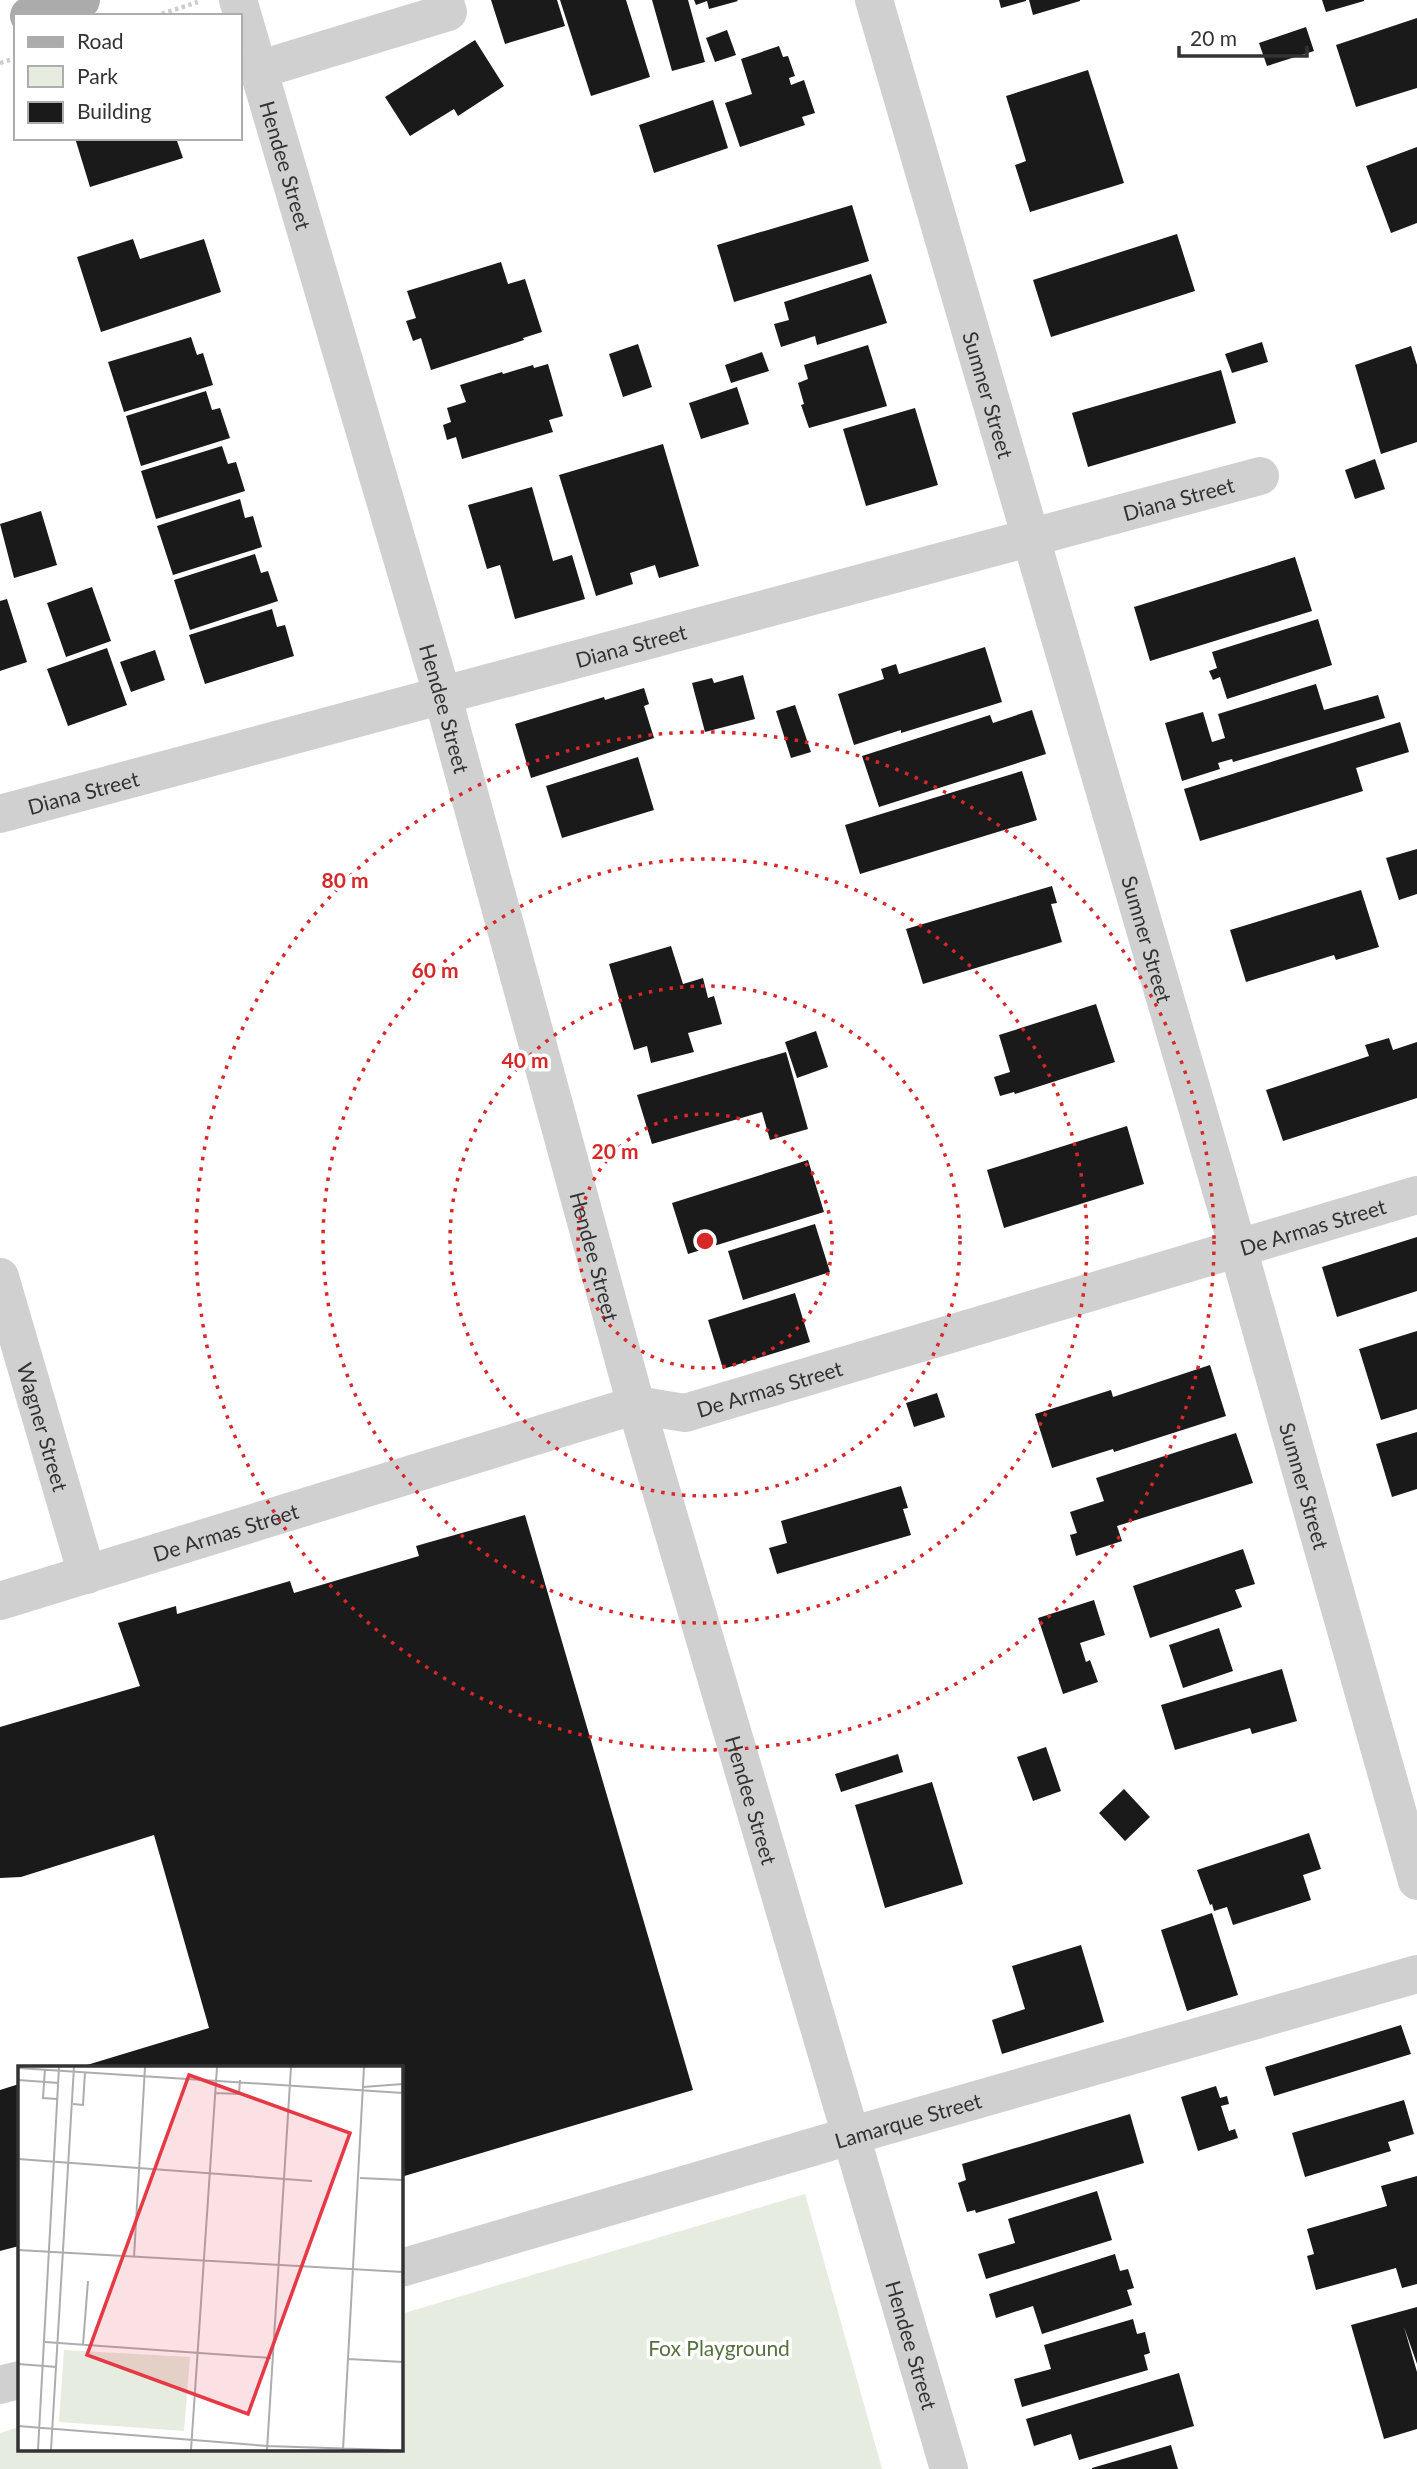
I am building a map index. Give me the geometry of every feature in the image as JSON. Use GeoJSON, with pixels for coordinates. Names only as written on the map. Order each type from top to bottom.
{"type":"FeatureCollection","features":[{"type":"Feature","properties":{"kind":"main road"},"geometry":{"type":"LineString","coordinates":[[36,14],[81,0]]}},
{"type":"Feature","properties":{"kind":"street","name":"Hendee Street"},"geometry":{"type":"LineString","coordinates":[[238,0],[442,695],[636,1405],[949,2469]]}},
{"type":"Feature","properties":{"kind":"street"},"geometry":{"type":"LineString","coordinates":[[258,70],[448,12],[444,0]]}},
{"type":"Feature","properties":{"kind":"street","name":"Sumner Street"},"geometry":{"type":"LineString","coordinates":[[874,0],[1238,1248],[1417,1881]]}},
{"type":"Feature","properties":{"kind":"street","name":"Diana Street"},"geometry":{"type":"LineString","coordinates":[[0,814],[1260,476]]}},
{"type":"Feature","properties":{"kind":"street","name":"De Armas Street"},"geometry":{"type":"LineString","coordinates":[[0,1601],[636,1405],[685,1413],[1417,1195]]}},
{"type":"Feature","properties":{"kind":"street","name":"Wagner Street"},"geometry":{"type":"LineString","coordinates":[[0,1277],[87,1575]]}},
{"type":"Feature","properties":{"kind":"street","name":"Lamarque Street"},"geometry":{"type":"LineString","coordinates":[[402,2268],[1417,1974]]}},
{"type":"Feature","properties":{"kind":"street"},"geometry":{"type":"LineString","coordinates":[[0,2385],[18,2380]]}},
{"type":"Feature","properties":{"kind":"path"},"geometry":{"type":"LineString","coordinates":[[161,14],[204,0]]}},
{"type":"Feature","properties":{"kind":"green space","name":"Fox Playground"},"geometry":{"type":"Polygon","coordinates":[[[805,2194],[882,2469],[0,2469],[0,2433],[18,2427],[18,2452],[402,2452],[402,2314],[805,2194]]]}},
{"type":"Feature","properties":{"kind":"building"},"geometry":{"type":"Polygon","coordinates":[[[491,0],[557,0],[565,26],[505,44],[491,0]]]}},
{"type":"Feature","properties":{"kind":"building"},"geometry":{"type":"Polygon","coordinates":[[[560,0],[626,0],[650,77],[591,96],[560,0]]]}},
{"type":"Feature","properties":{"kind":"building"},"geometry":{"type":"Polygon","coordinates":[[[652,0],[688,0],[705,62],[672,71],[652,0]]]}},
{"type":"Feature","properties":{"kind":"building"},"geometry":{"type":"Polygon","coordinates":[[[694,0],[738,1],[709,9],[707,1],[696,5],[694,0]]]}},
{"type":"Feature","properties":{"kind":"building"},"geometry":{"type":"Polygon","coordinates":[[[999,0],[1026,0],[1026,1],[1001,8],[999,0]]]}},
{"type":"Feature","properties":{"kind":"building"},"geometry":{"type":"Polygon","coordinates":[[[1029,0],[1080,0],[1080,1],[1033,15],[1029,0]]]}},
{"type":"Feature","properties":{"kind":"building"},"geometry":{"type":"Polygon","coordinates":[[[1322,0],[1364,0],[1364,1],[1326,12],[1322,0]]]}},
{"type":"Feature","properties":{"kind":"building"},"geometry":{"type":"Polygon","coordinates":[[[1417,18],[1417,88],[1356,107],[1336,45],[1417,18]]]}},
{"type":"Feature","properties":{"kind":"building"},"geometry":{"type":"Polygon","coordinates":[[[1306,27],[1314,51],[1267,66],[1259,43],[1306,27]]]}},
{"type":"Feature","properties":{"kind":"building"},"geometry":{"type":"Polygon","coordinates":[[[727,30],[736,55],[715,62],[706,38],[727,30]]]}},
{"type":"Feature","properties":{"kind":"building"},"geometry":{"type":"Polygon","coordinates":[[[475,40],[504,86],[458,116],[454,109],[410,136],[385,97],[475,40]]]}},
{"type":"Feature","properties":{"kind":"building"},"geometry":{"type":"Polygon","coordinates":[[[779,46],[783,57],[788,56],[795,76],[789,78],[791,85],[804,80],[815,113],[802,117],[805,125],[740,147],[725,103],[752,94],[741,59],[779,46]]]}},
{"type":"Feature","properties":{"kind":"building"},"geometry":{"type":"Polygon","coordinates":[[[1088,70],[1124,183],[1030,212],[1015,165],[1026,161],[1006,96],[1088,70]]]}},
{"type":"Feature","properties":{"kind":"building"},"geometry":{"type":"Polygon","coordinates":[[[713,100],[728,148],[654,173],[639,125],[713,100]]]}},
{"type":"Feature","properties":{"kind":"building"},"geometry":{"type":"Polygon","coordinates":[[[76,140],[177,140],[183,158],[90,187],[76,140]]]}},
{"type":"Feature","properties":{"kind":"building"},"geometry":{"type":"Polygon","coordinates":[[[1417,147],[1417,223],[1391,233],[1366,166],[1417,147]]]}},
{"type":"Feature","properties":{"kind":"building"},"geometry":{"type":"Polygon","coordinates":[[[852,205],[869,261],[734,302],[717,245],[852,205]]]}},
{"type":"Feature","properties":{"kind":"building"},"geometry":{"type":"Polygon","coordinates":[[[1177,234],[1195,291],[1051,337],[1033,280],[1177,234]]]}},
{"type":"Feature","properties":{"kind":"building"},"geometry":{"type":"Polygon","coordinates":[[[133,239],[140,259],[204,239],[221,292],[101,332],[77,257],[133,239]]]}},
{"type":"Feature","properties":{"kind":"building"},"geometry":{"type":"Polygon","coordinates":[[[501,262],[508,284],[525,279],[542,332],[431,370],[421,338],[413,341],[406,321],[416,318],[407,291],[501,262]]]}},
{"type":"Feature","properties":{"kind":"building"},"geometry":{"type":"Polygon","coordinates":[[[871,274],[887,323],[817,345],[815,336],[781,347],[774,324],[789,320],[784,302],[871,274]]]}},
{"type":"Feature","properties":{"kind":"building"},"geometry":{"type":"Polygon","coordinates":[[[191,337],[197,355],[203,353],[213,385],[124,412],[108,362],[191,337]]]}},
{"type":"Feature","properties":{"kind":"building"},"geometry":{"type":"Polygon","coordinates":[[[1262,342],[1268,362],[1232,373],[1225,354],[1262,342]]]}},
{"type":"Feature","properties":{"kind":"building"},"geometry":{"type":"Polygon","coordinates":[[[638,344],[652,387],[623,397],[609,354],[638,344]]]}},
{"type":"Feature","properties":{"kind":"building"},"geometry":{"type":"Polygon","coordinates":[[[868,345],[887,406],[809,428],[801,405],[804,404],[798,383],[808,379],[804,365],[868,345]]]}},
{"type":"Feature","properties":{"kind":"building"},"geometry":{"type":"Polygon","coordinates":[[[1411,346],[1417,365],[1417,442],[1381,454],[1355,365],[1411,346]]]}},
{"type":"Feature","properties":{"kind":"building"},"geometry":{"type":"Polygon","coordinates":[[[762,352],[769,371],[731,383],[725,365],[762,352]]]}},
{"type":"Feature","properties":{"kind":"building"},"geometry":{"type":"Polygon","coordinates":[[[548,364],[563,416],[549,420],[553,432],[462,459],[456,437],[447,440],[443,425],[451,422],[447,408],[466,402],[460,385],[502,372],[503,374],[533,365],[534,368],[548,364]]]}},
{"type":"Feature","properties":{"kind":"building"},"geometry":{"type":"Polygon","coordinates":[[[1221,370],[1236,423],[1088,467],[1072,413],[1221,370]]]}},
{"type":"Feature","properties":{"kind":"building"},"geometry":{"type":"Polygon","coordinates":[[[737,387],[749,424],[701,439],[689,403],[737,387]]]}},
{"type":"Feature","properties":{"kind":"building"},"geometry":{"type":"Polygon","coordinates":[[[206,391],[212,410],[220,408],[230,438],[141,466],[126,416],[206,391]]]}},
{"type":"Feature","properties":{"kind":"building"},"geometry":{"type":"Polygon","coordinates":[[[915,408],[938,485],[866,506],[843,429],[915,408]]]}},
{"type":"Feature","properties":{"kind":"building"},"geometry":{"type":"Polygon","coordinates":[[[663,444],[699,566],[659,578],[655,565],[630,573],[633,584],[596,596],[559,475],[663,444]]]}},
{"type":"Feature","properties":{"kind":"building"},"geometry":{"type":"Polygon","coordinates":[[[222,446],[228,464],[236,462],[245,491],[156,519],[141,471],[222,446]]]}},
{"type":"Feature","properties":{"kind":"building"},"geometry":{"type":"Polygon","coordinates":[[[1375,459],[1385,489],[1355,499],[1345,470],[1375,459]]]}},
{"type":"Feature","properties":{"kind":"building"},"geometry":{"type":"Polygon","coordinates":[[[532,487],[553,561],[572,555],[585,599],[515,619],[500,565],[487,569],[468,505],[532,487]]]}},
{"type":"Feature","properties":{"kind":"building"},"geometry":{"type":"Polygon","coordinates":[[[240,499],[245,518],[253,516],[262,547],[173,575],[157,526],[240,499]]]}},
{"type":"Feature","properties":{"kind":"building"},"geometry":{"type":"Polygon","coordinates":[[[41,511],[57,565],[14,578],[0,524],[41,511]]]}},
{"type":"Feature","properties":{"kind":"building"},"geometry":{"type":"Polygon","coordinates":[[[255,554],[261,573],[268,571],[278,601],[190,630],[174,580],[255,554]]]}},
{"type":"Feature","properties":{"kind":"building"},"geometry":{"type":"Polygon","coordinates":[[[1295,557],[1312,611],[1150,661],[1134,607],[1295,557]]]}},
{"type":"Feature","properties":{"kind":"building"},"geometry":{"type":"Polygon","coordinates":[[[92,587],[111,641],[66,657],[47,603],[92,587]]]}},
{"type":"Feature","properties":{"kind":"building"},"geometry":{"type":"Polygon","coordinates":[[[7,599],[27,662],[0,671],[0,601],[7,599]]]}},
{"type":"Feature","properties":{"kind":"building"},"geometry":{"type":"Polygon","coordinates":[[[272,609],[277,627],[285,625],[294,656],[205,684],[189,635],[272,609]]]}},
{"type":"Feature","properties":{"kind":"building"},"geometry":{"type":"Polygon","coordinates":[[[1318,619],[1332,665],[1227,699],[1220,677],[1213,680],[1209,671],[1217,668],[1212,652],[1318,619]]]}},
{"type":"Feature","properties":{"kind":"building"},"geometry":{"type":"Polygon","coordinates":[[[985,647],[1002,702],[854,745],[838,694],[884,679],[881,669],[896,664],[899,674],[985,647]]]}},
{"type":"Feature","properties":{"kind":"building"},"geometry":{"type":"Polygon","coordinates":[[[107,648],[127,705],[68,726],[47,669],[107,648]]]}},
{"type":"Feature","properties":{"kind":"building"},"geometry":{"type":"Polygon","coordinates":[[[155,650],[165,680],[131,692],[120,662],[155,650]]]}},
{"type":"Feature","properties":{"kind":"building"},"geometry":{"type":"Polygon","coordinates":[[[743,675],[755,719],[705,732],[692,683],[712,678],[714,683],[743,675]]]}},
{"type":"Feature","properties":{"kind":"building"},"geometry":{"type":"Polygon","coordinates":[[[1316,684],[1324,710],[1378,695],[1385,718],[1233,762],[1232,759],[1218,763],[1220,769],[1182,781],[1165,723],[1203,712],[1212,742],[1225,738],[1218,714],[1316,684]]]}},
{"type":"Feature","properties":{"kind":"building"},"geometry":{"type":"Polygon","coordinates":[[[644,688],[649,704],[644,706],[654,738],[531,778],[515,724],[644,688]]]}},
{"type":"Feature","properties":{"kind":"building"},"geometry":{"type":"Polygon","coordinates":[[[795,705],[811,752],[791,758],[776,711],[795,705]]]}},
{"type":"Feature","properties":{"kind":"building"},"geometry":{"type":"Polygon","coordinates":[[[1032,710],[1046,754],[879,807],[862,756],[990,715],[993,723],[1032,710]]]}},
{"type":"Feature","properties":{"kind":"building"},"geometry":{"type":"Polygon","coordinates":[[[1400,722],[1409,752],[1356,768],[1363,791],[1200,841],[1184,789],[1400,722]]]}},
{"type":"Feature","properties":{"kind":"building"},"geometry":{"type":"Polygon","coordinates":[[[638,757],[654,810],[562,838],[546,786],[638,757]]]}},
{"type":"Feature","properties":{"kind":"building"},"geometry":{"type":"Polygon","coordinates":[[[1022,771],[1037,820],[860,874],[845,825],[1022,771]]]}},
{"type":"Feature","properties":{"kind":"building"},"geometry":{"type":"Polygon","coordinates":[[[1417,849],[1417,894],[1399,900],[1386,858],[1417,849]]]}},
{"type":"Feature","properties":{"kind":"building"},"geometry":{"type":"Polygon","coordinates":[[[1052,886],[1057,903],[1051,904],[1062,942],[923,984],[906,929],[1052,886]]]}},
{"type":"Feature","properties":{"kind":"building"},"geometry":{"type":"Polygon","coordinates":[[[1361,890],[1379,947],[1336,960],[1334,955],[1246,982],[1230,930],[1361,890]]]}},
{"type":"Feature","properties":{"kind":"building"},"geometry":{"type":"Polygon","coordinates":[[[671,946],[683,984],[703,978],[708,998],[714,996],[722,1024],[688,1033],[694,1052],[651,1063],[647,1046],[634,1050],[609,964],[671,946]]]}},
{"type":"Feature","properties":{"kind":"building"},"geometry":{"type":"Polygon","coordinates":[[[1096,1004],[1115,1062],[1015,1094],[1014,1092],[1000,1096],[994,1077],[1010,1072],[999,1035],[1096,1004]]]}},
{"type":"Feature","properties":{"kind":"building"},"geometry":{"type":"Polygon","coordinates":[[[816,1031],[828,1067],[797,1078],[785,1042],[816,1031]]]}},
{"type":"Feature","properties":{"kind":"building"},"geometry":{"type":"Polygon","coordinates":[[[1389,1038],[1393,1050],[1417,1042],[1417,1098],[1283,1141],[1266,1090],[1369,1056],[1365,1045],[1389,1038]]]}},
{"type":"Feature","properties":{"kind":"building"},"geometry":{"type":"Polygon","coordinates":[[[786,1052],[808,1129],[770,1140],[762,1112],[652,1144],[637,1095],[786,1052]]]}},
{"type":"Feature","properties":{"kind":"building"},"geometry":{"type":"Polygon","coordinates":[[[1127,1126],[1144,1184],[1004,1228],[987,1170],[1127,1126]]]}},
{"type":"Feature","properties":{"kind":"building"},"geometry":{"type":"Polygon","coordinates":[[[808,1160],[824,1212],[688,1254],[672,1203],[808,1160]]]}},
{"type":"Feature","properties":{"kind":"building"},"geometry":{"type":"Polygon","coordinates":[[[815,1224],[830,1272],[743,1300],[728,1251],[815,1224]]]}},
{"type":"Feature","properties":{"kind":"building"},"geometry":{"type":"Polygon","coordinates":[[[1417,1237],[1417,1291],[1337,1317],[1322,1267],[1417,1237]]]}},
{"type":"Feature","properties":{"kind":"building"},"geometry":{"type":"Polygon","coordinates":[[[795,1293],[810,1342],[723,1369],[708,1320],[795,1293]]]}},
{"type":"Feature","properties":{"kind":"building"},"geometry":{"type":"Polygon","coordinates":[[[1417,1331],[1417,1409],[1381,1420],[1359,1349],[1417,1331]]]}},
{"type":"Feature","properties":{"kind":"building"},"geometry":{"type":"Polygon","coordinates":[[[1210,1365],[1226,1416],[1114,1452],[1113,1449],[1052,1468],[1035,1414],[1111,1390],[1113,1397],[1210,1365]]]}},
{"type":"Feature","properties":{"kind":"building"},"geometry":{"type":"Polygon","coordinates":[[[937,1393],[945,1417],[914,1427],[906,1403],[937,1393]]]}},
{"type":"Feature","properties":{"kind":"building"},"geometry":{"type":"Polygon","coordinates":[[[1417,1432],[1417,1489],[1392,1497],[1376,1444],[1417,1432]]]}},
{"type":"Feature","properties":{"kind":"building"},"geometry":{"type":"Polygon","coordinates":[[[1236,1433],[1253,1483],[1117,1526],[1122,1541],[1076,1556],[1070,1535],[1077,1533],[1070,1512],[1104,1501],[1096,1478],[1236,1433]]]}},
{"type":"Feature","properties":{"kind":"building"},"geometry":{"type":"Polygon","coordinates":[[[901,1486],[908,1508],[903,1509],[911,1535],[777,1574],[769,1548],[787,1543],[781,1521],[901,1486]]]}},
{"type":"Feature","properties":{"kind":"building"},"geometry":{"type":"Polygon","coordinates":[[[525,1515],[693,2090],[402,2177],[402,2066],[84,2066],[209,2028],[154,1835],[21,1877],[0,1878],[0,1727],[140,1686],[118,1623],[176,1606],[177,1614],[290,1581],[294,1593],[419,1556],[416,1546],[525,1515]]]}},
{"type":"Feature","properties":{"kind":"building"},"geometry":{"type":"Polygon","coordinates":[[[1243,1549],[1255,1584],[1235,1590],[1242,1607],[1150,1638],[1133,1586],[1243,1549]]]}},
{"type":"Feature","properties":{"kind":"building"},"geometry":{"type":"Polygon","coordinates":[[[1094,1600],[1105,1635],[1080,1643],[1086,1662],[1090,1660],[1098,1682],[1063,1694],[1038,1618],[1094,1600]]]}},
{"type":"Feature","properties":{"kind":"building"},"geometry":{"type":"Polygon","coordinates":[[[1219,1628],[1233,1671],[1183,1688],[1169,1645],[1219,1628]]]}},
{"type":"Feature","properties":{"kind":"building"},"geometry":{"type":"Polygon","coordinates":[[[1282,1669],[1297,1721],[1252,1734],[1250,1728],[1175,1750],[1161,1705],[1282,1669]]]}},
{"type":"Feature","properties":{"kind":"building"},"geometry":{"type":"Polygon","coordinates":[[[1046,1747],[1061,1791],[1033,1801],[1017,1757],[1046,1747]]]}},
{"type":"Feature","properties":{"kind":"building"},"geometry":{"type":"Polygon","coordinates":[[[898,1754],[903,1772],[841,1792],[835,1774],[898,1754]]]}},
{"type":"Feature","properties":{"kind":"building"},"geometry":{"type":"Polygon","coordinates":[[[932,1782],[963,1884],[885,1908],[855,1805],[932,1782]]]}},
{"type":"Feature","properties":{"kind":"building"},"geometry":{"type":"Polygon","coordinates":[[[1124,1789],[1150,1817],[1125,1841],[1099,1813],[1124,1789]]]}},
{"type":"Feature","properties":{"kind":"building"},"geometry":{"type":"Polygon","coordinates":[[[1309,1833],[1321,1869],[1303,1875],[1311,1900],[1233,1925],[1227,1907],[1214,1911],[1197,1870],[1309,1833]]]}},
{"type":"Feature","properties":{"kind":"building"},"geometry":{"type":"Polygon","coordinates":[[[1212,1913],[1238,1995],[1187,2011],[1161,1930],[1212,1913]]]}},
{"type":"Feature","properties":{"kind":"building"},"geometry":{"type":"Polygon","coordinates":[[[1081,1945],[1104,2022],[1002,2054],[992,2020],[1025,2009],[1012,1966],[1081,1945]]]}},
{"type":"Feature","properties":{"kind":"building"},"geometry":{"type":"Polygon","coordinates":[[[1401,2025],[1411,2054],[1274,2096],[1265,2067],[1401,2025]]]}},
{"type":"Feature","properties":{"kind":"building"},"geometry":{"type":"Polygon","coordinates":[[[18,2084],[18,2246],[0,2251],[0,2090],[18,2084]]]}},
{"type":"Feature","properties":{"kind":"building"},"geometry":{"type":"Polygon","coordinates":[[[1216,2086],[1220,2098],[1227,2096],[1229,2104],[1221,2106],[1229,2131],[1235,2129],[1238,2138],[1198,2151],[1181,2097],[1216,2086]]]}},
{"type":"Feature","properties":{"kind":"building"},"geometry":{"type":"Polygon","coordinates":[[[1404,2100],[1414,2134],[1388,2142],[1391,2151],[1305,2177],[1292,2133],[1404,2100]]]}},
{"type":"Feature","properties":{"kind":"building"},"geometry":{"type":"Polygon","coordinates":[[[1130,2114],[1144,2163],[976,2213],[975,2210],[967,2212],[958,2183],[966,2180],[962,2164],[1130,2114]]]}},
{"type":"Feature","properties":{"kind":"building"},"geometry":{"type":"Polygon","coordinates":[[[1417,2176],[1417,2284],[1402,2288],[1396,2268],[1316,2290],[1307,2256],[1314,2254],[1307,2229],[1387,2206],[1381,2186],[1417,2176]]]}},
{"type":"Feature","properties":{"kind":"building"},"geometry":{"type":"Polygon","coordinates":[[[1097,2191],[1112,2240],[986,2279],[978,2254],[1015,2243],[1008,2219],[1097,2191]]]}},
{"type":"Feature","properties":{"kind":"building"},"geometry":{"type":"Polygon","coordinates":[[[1115,2254],[1120,2271],[1128,2269],[1134,2288],[1127,2290],[1132,2305],[1042,2334],[1033,2306],[996,2318],[989,2294],[1115,2254]]]}},
{"type":"Feature","properties":{"kind":"building"},"geometry":{"type":"Polygon","coordinates":[[[1417,2307],[1417,2364],[1404,2327],[1417,2372],[1417,2429],[1384,2439],[1351,2325],[1417,2307]]]}},
{"type":"Feature","properties":{"kind":"building"},"geometry":{"type":"Polygon","coordinates":[[[1133,2319],[1137,2334],[1145,2332],[1150,2353],[1144,2355],[1148,2370],[1022,2407],[1014,2379],[1051,2369],[1044,2345],[1133,2319]]]}},
{"type":"Feature","properties":{"kind":"building"},"geometry":{"type":"Polygon","coordinates":[[[1179,2373],[1194,2426],[1079,2460],[1071,2434],[1034,2446],[1026,2419],[1179,2373]]]}},
{"type":"Feature","properties":{"kind":"building"},"geometry":{"type":"Polygon","coordinates":[[[1171,2445],[1178,2469],[1092,2469],[1092,2468],[1171,2445]]]}}]}
